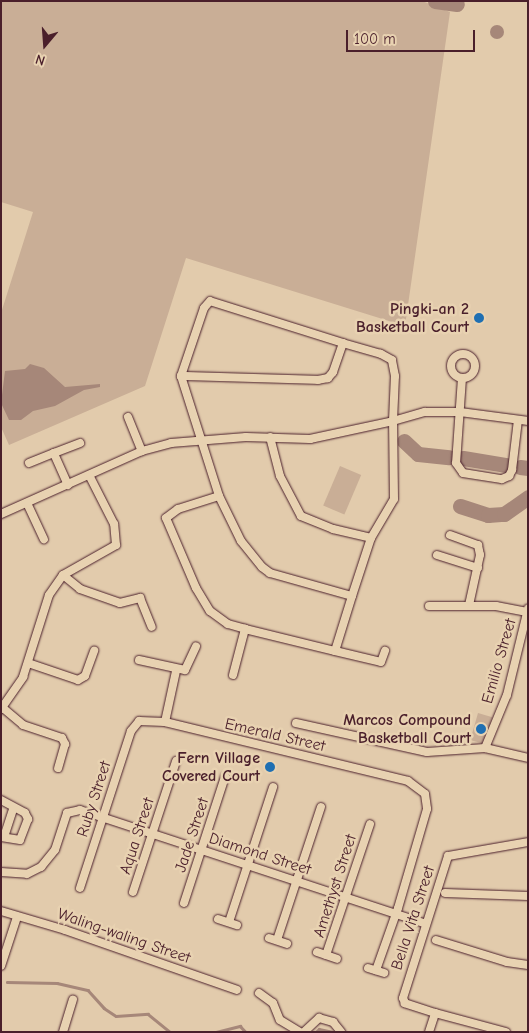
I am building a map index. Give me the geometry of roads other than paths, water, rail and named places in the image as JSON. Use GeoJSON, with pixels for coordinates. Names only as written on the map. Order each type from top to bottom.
{"type":"FeatureCollection","features":[{"type":"Feature","properties":{"kind":"street"},"geometry":{"type":"LineString","coordinates":[[335,651],[371,538],[394,500],[393,421],[395,376],[392,360],[381,354],[210,301],[204,308],[181,376],[219,496],[250,556],[270,573],[352,596]]}},
{"type":"Feature","properties":{"kind":"street"},"geometry":{"type":"LineString","coordinates":[[181,376],[318,380],[328,378],[333,372],[343,343]]}},
{"type":"Feature","properties":{"kind":"street"},"geometry":{"type":"LineString","coordinates":[[462,378],[458,468],[463,473],[502,479],[512,470],[518,420]]}},
{"type":"Feature","properties":{"kind":"street"},"geometry":{"type":"LineString","coordinates":[[1,514],[142,451],[201,439],[270,437],[310,439],[425,412],[460,412],[528,421]]}},
{"type":"Feature","properties":{"kind":"street"},"geometry":{"type":"LineString","coordinates":[[128,417],[142,451]]}},
{"type":"Feature","properties":{"kind":"street"},"geometry":{"type":"LineString","coordinates":[[270,437],[280,476],[301,516],[333,529],[371,538]]}},
{"type":"Feature","properties":{"kind":"street"},"geometry":{"type":"LineString","coordinates":[[30,463],[80,443]]}},
{"type":"Feature","properties":{"kind":"street"},"geometry":{"type":"LineString","coordinates":[[54,453],[68,485]]}},
{"type":"Feature","properties":{"kind":"street"},"geometry":{"type":"LineString","coordinates":[[58,768],[65,744],[62,738],[23,725],[2,709],[18,688],[28,663],[49,595],[63,575],[115,546],[114,524],[89,476]]}},
{"type":"Feature","properties":{"kind":"street"},"geometry":{"type":"LineString","coordinates":[[219,496],[178,509],[166,518],[196,588],[210,611],[223,621],[245,628],[381,662],[384,651]]}},
{"type":"Feature","properties":{"kind":"street"},"geometry":{"type":"LineString","coordinates":[[27,503],[44,539]]}},
{"type":"Feature","properties":{"kind":"street"},"geometry":{"type":"LineString","coordinates":[[450,535],[478,545],[480,555],[469,605]]}},
{"type":"Feature","properties":{"kind":"street"},"geometry":{"type":"LineString","coordinates":[[437,555],[478,568]]}},
{"type":"Feature","properties":{"kind":"street"},"geometry":{"type":"LineString","coordinates":[[63,575],[80,589],[120,603],[140,598],[152,627]]}},
{"type":"Feature","properties":{"kind":"street"},"geometry":{"type":"LineString","coordinates":[[429,606],[469,605],[528,611]]}},
{"type":"Feature","properties":{"kind":"street","name":"Emilio Street"},"geometry":{"type":"LineString","coordinates":[[485,748],[507,695],[528,611]]}},
{"type":"Feature","properties":{"kind":"street"},"geometry":{"type":"LineString","coordinates":[[233,675],[245,628]]}},
{"type":"Feature","properties":{"kind":"street"},"geometry":{"type":"LineString","coordinates":[[140,660],[176,671],[186,670],[196,646]]}},
{"type":"Feature","properties":{"kind":"street"},"geometry":{"type":"LineString","coordinates":[[28,663],[78,680],[87,673],[94,651]]}},
{"type":"Feature","properties":{"kind":"street"},"geometry":{"type":"LineString","coordinates":[[165,722],[176,671]]}},
{"type":"Feature","properties":{"kind":"street","name":"Emerald Street"},"geometry":{"type":"LineString","coordinates":[[139,721],[165,722],[416,785],[425,794],[427,809],[397,914],[372,969],[384,973]]}},
{"type":"Feature","properties":{"kind":"street","name":"Ruby Street"},"geometry":{"type":"LineString","coordinates":[[80,888],[131,731],[139,721]]}},
{"type":"Feature","properties":{"kind":"street"},"geometry":{"type":"LineString","coordinates":[[296,723],[427,752],[485,748],[528,758]]}},
{"type":"Feature","properties":{"kind":"street","name":"Aqua Street"},"geometry":{"type":"LineString","coordinates":[[133,892],[176,761]]}},
{"type":"Feature","properties":{"kind":"street","name":"Jade Street"},"geometry":{"type":"LineString","coordinates":[[184,903],[226,777]]}},
{"type":"Feature","properties":{"kind":"street"},"geometry":{"type":"LineString","coordinates":[[229,922],[274,787]]}},
{"type":"Feature","properties":{"kind":"street"},"geometry":{"type":"LineString","coordinates":[[1,800],[27,816],[25,834],[17,841],[2,837],[13,809]]}},
{"type":"Feature","properties":{"kind":"street"},"geometry":{"type":"LineString","coordinates":[[287,944],[273,939],[296,881],[321,807]]}},
{"type":"Feature","properties":{"kind":"street","name":"Diamond Street"},"geometry":{"type":"LineString","coordinates":[[1,872],[17,875],[38,869],[51,856],[67,813],[76,809],[103,816],[426,924]]}},
{"type":"Feature","properties":{"kind":"street","name":"Amethyst Street"},"geometry":{"type":"LineString","coordinates":[[326,955],[370,824]]}},
{"type":"Feature","properties":{"kind":"street","name":"Bella Vita Street"},"geometry":{"type":"LineString","coordinates":[[438,1013],[405,1003],[403,998],[448,856],[528,842]]}},
{"type":"Feature","properties":{"kind":"street"},"geometry":{"type":"LineString","coordinates":[[445,893],[528,896]]}},
{"type":"Feature","properties":{"kind":"street","name":"Waling-waling Street"},"geometry":{"type":"LineString","coordinates":[[1,911],[237,990]]}},
{"type":"Feature","properties":{"kind":"street"},"geometry":{"type":"LineString","coordinates":[[1,966],[17,917]]}},
{"type":"Feature","properties":{"kind":"street"},"geometry":{"type":"LineString","coordinates":[[218,919],[237,925]]}},
{"type":"Feature","properties":{"kind":"street"},"geometry":{"type":"LineString","coordinates":[[436,940],[507,962],[528,964]]}},
{"type":"Feature","properties":{"kind":"street"},"geometry":{"type":"LineString","coordinates":[[317,952],[337,959]]}},
{"type":"Feature","properties":{"kind":"street"},"geometry":{"type":"LineString","coordinates":[[260,993],[273,1003],[280,1020],[302,1032],[319,1018],[333,1022],[341,1032]]}},
{"type":"Feature","properties":{"kind":"street"},"geometry":{"type":"LineString","coordinates":[[63,1032],[73,1000]]}},
{"type":"Feature","properties":{"kind":"street"},"geometry":{"type":"LineString","coordinates":[[428,1032],[438,1013],[506,1032]]}},
{"type":"Feature","properties":{"kind":"waterway"},"geometry":{"type":"LineString","coordinates":[[435,1],[457,4]]}},
{"type":"Feature","properties":{"kind":"waterway"},"geometry":{"type":"LineString","coordinates":[[404,441],[418,454],[449,457]]}},
{"type":"Feature","properties":{"kind":"waterway"},"geometry":{"type":"LineString","coordinates":[[463,458],[506,465]]}},
{"type":"Feature","properties":{"kind":"waterway"},"geometry":{"type":"LineString","coordinates":[[520,467],[528,468]]}},
{"type":"Feature","properties":{"kind":"waterway"},"geometry":{"type":"LineString","coordinates":[[460,506],[488,515],[504,514],[528,497]]}},
{"type":"Feature","properties":{"kind":"waterway"},"geometry":{"type":"LineString","coordinates":[[7,982],[57,983],[88,990],[104,1008],[116,1016],[148,1014],[170,1032]]}},
{"type":"Feature","properties":{"kind":"waterway"},"geometry":{"type":"LineString","coordinates":[[216,1032],[240,1026],[246,1032]]}},
{"type":"Feature","properties":{"kind":"waterway"},"geometry":{"type":"LineString","coordinates":[[316,1032],[319,1029],[333,1032]]}},
{"type":"Feature","properties":{"kind":"place","name":"Pingki-an 2 Basketball Court"},"geometry":{"type":"Point","coordinates":[479,318]}},
{"type":"Feature","properties":{"kind":"place","name":"Marcos Compound Basketball Court"},"geometry":{"type":"Point","coordinates":[481,729]}},
{"type":"Feature","properties":{"kind":"place","name":"Fern Village Covered Court"},"geometry":{"type":"Point","coordinates":[270,767]}}]}
